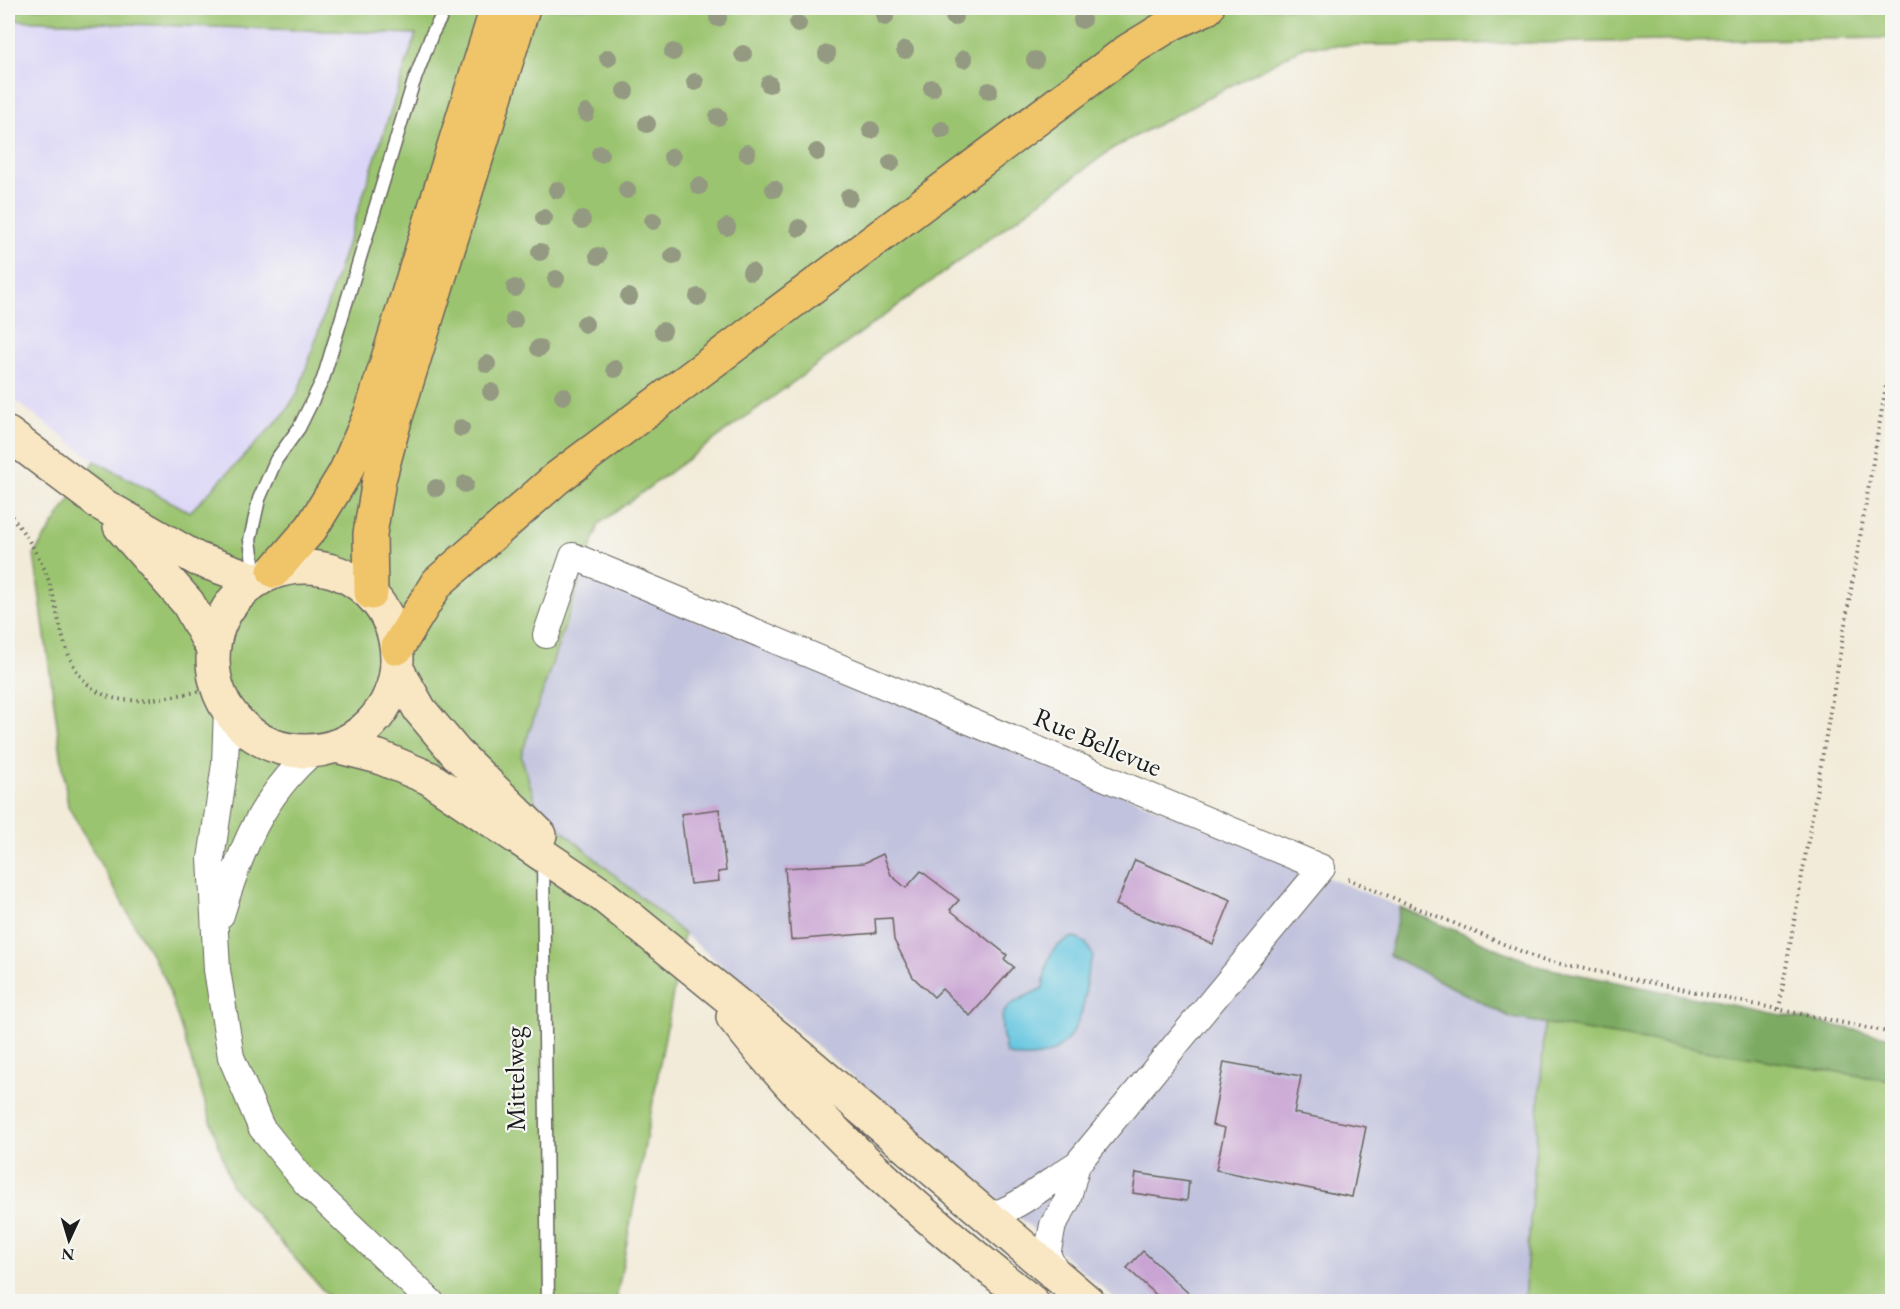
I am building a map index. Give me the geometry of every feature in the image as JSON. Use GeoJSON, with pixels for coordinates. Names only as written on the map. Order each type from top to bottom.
{"type":"FeatureCollection","features":[{"type":"Feature","properties":{"kind":"highway"},"geometry":{"type":"LineString","coordinates":[[265,576],[312,526],[345,473],[371,412],[497,8]]}},
{"type":"Feature","properties":{"kind":"highway"},"geometry":{"type":"LineString","coordinates":[[371,593],[370,534],[379,480],[395,420],[523,8]]}},
{"type":"Feature","properties":{"kind":"highway"},"geometry":{"type":"LineString","coordinates":[[397,659],[437,583],[557,478],[1129,50],[1173,23],[1207,8]]}},
{"type":"Feature","properties":{"kind":"main road"},"geometry":{"type":"LineString","coordinates":[[8,434],[100,504],[197,559],[265,576]]}},
{"type":"Feature","properties":{"kind":"main road"},"geometry":{"type":"LineString","coordinates":[[100,504],[188,603],[213,649]]}},
{"type":"Feature","properties":{"kind":"main road"},"geometry":{"type":"LineString","coordinates":[[602,895],[456,753],[420,710],[397,659],[388,619],[371,593],[336,571],[295,567],[265,576],[242,589],[223,616],[213,649],[212,669],[222,699],[240,724],[274,746],[326,748],[379,757],[429,778],[602,895],[695,969],[1088,1302]]}},
{"type":"Feature","properties":{"kind":"main road"},"geometry":{"type":"LineString","coordinates":[[326,748],[350,739],[376,719],[390,695],[397,659]]}},
{"type":"Feature","properties":{"kind":"main road"},"geometry":{"type":"LineString","coordinates":[[695,969],[772,1068],[841,1140],[979,1261],[1032,1302]]}},
{"type":"Feature","properties":{"kind":"street","name":"Rue Bellevue"},"geometry":{"type":"LineString","coordinates":[[546,635],[573,556],[1322,868]]}},
{"type":"Feature","properties":{"kind":"street"},"geometry":{"type":"LineString","coordinates":[[222,699],[225,764],[211,858],[217,970],[231,1057],[261,1126],[306,1183],[431,1302]]}},
{"type":"Feature","properties":{"kind":"street"},"geometry":{"type":"LineString","coordinates":[[216,933],[248,838],[279,785],[326,748]]}},
{"type":"Feature","properties":{"kind":"street"},"geometry":{"type":"LineString","coordinates":[[988,1216],[1000,1213],[1018,1203],[1077,1164],[1322,868]]}},
{"type":"Feature","properties":{"kind":"street"},"geometry":{"type":"LineString","coordinates":[[979,1261],[1007,1267],[1021,1263],[1032,1255],[1053,1226],[1067,1201],[1077,1164]]}},
{"type":"Feature","properties":{"kind":"street"},"geometry":{"type":"LineString","coordinates":[[1053,1226],[1047,1255],[1060,1278]]}},
{"type":"Feature","properties":{"kind":"lane"},"geometry":{"type":"LineString","coordinates":[[265,576],[250,540],[259,499],[276,460],[299,428],[323,379],[413,84],[432,34],[446,8]]}},
{"type":"Feature","properties":{"kind":"lane","name":"Mittelweg"},"geometry":{"type":"LineString","coordinates":[[543,856],[548,1302]]}},
{"type":"Feature","properties":{"kind":"path"},"geometry":{"type":"LineString","coordinates":[[1779,1009],[1893,351]]}},
{"type":"Feature","properties":{"kind":"path"},"geometry":{"type":"LineString","coordinates":[[8,512],[44,567],[66,651],[86,686],[114,698],[222,699]]}},
{"type":"Feature","properties":{"kind":"path"},"geometry":{"type":"LineString","coordinates":[[1322,868],[1542,960],[1893,1032]]}},
{"type":"Feature","properties":{"kind":"shaded area"},"geometry":{"type":"Polygon","coordinates":[[[8,20],[416,34],[298,392],[284,414],[190,512],[95,461],[8,395],[8,20]]]}},
{"type":"Feature","properties":{"kind":"shaded area"},"geometry":{"type":"Polygon","coordinates":[[[584,574],[1400,907],[1390,955],[1512,1018],[1545,1023],[1524,1301],[1405,1301],[1388,1295],[1382,1302],[1118,1301],[538,810],[521,756],[584,574]]]}},
{"type":"Feature","properties":{"kind":"green space"},"geometry":{"type":"Polygon","coordinates":[[[8,8],[1892,8],[1892,38],[1306,46],[1115,147],[599,524],[521,756],[538,810],[684,934],[616,1301],[333,1302],[232,1186],[165,979],[68,806],[34,554],[95,461],[190,512],[284,414],[298,392],[416,34],[8,20],[8,8]]]}},
{"type":"Feature","properties":{"kind":"green space"},"geometry":{"type":"Polygon","coordinates":[[[1400,907],[1541,967],[1892,1037],[1892,1081],[1512,1018],[1389,955],[1400,907]]]}},
{"type":"Feature","properties":{"kind":"green space"},"geometry":{"type":"Polygon","coordinates":[[[1545,1023],[1892,1081],[1892,1301],[1524,1302],[1545,1023]]]}},
{"type":"Feature","properties":{"kind":"water"},"geometry":{"type":"Polygon","coordinates":[[[1073,937],[1086,943],[1093,956],[1088,969],[1083,1007],[1073,1032],[1062,1045],[1048,1054],[1022,1057],[1006,1053],[1002,1026],[1005,1010],[1043,988],[1049,957],[1057,946],[1073,937]]]}},
{"type":"Feature","properties":{"kind":"building"},"geometry":{"type":"Polygon","coordinates":[[[719,809],[726,871],[718,872],[719,881],[690,884],[681,814],[719,809]]]}},
{"type":"Feature","properties":{"kind":"building"},"geometry":{"type":"Polygon","coordinates":[[[883,854],[891,875],[906,888],[921,871],[959,900],[950,910],[1007,955],[1004,959],[1014,967],[970,1016],[942,989],[934,997],[913,977],[894,940],[892,918],[875,919],[876,933],[791,940],[785,868],[864,863],[883,854]]]}},
{"type":"Feature","properties":{"kind":"building"},"geometry":{"type":"Polygon","coordinates":[[[1135,860],[1231,900],[1213,944],[1116,905],[1135,860]]]}},
{"type":"Feature","properties":{"kind":"building"},"geometry":{"type":"Polygon","coordinates":[[[1224,1062],[1301,1076],[1294,1113],[1366,1127],[1352,1197],[1216,1170],[1225,1128],[1212,1125],[1224,1062]]]}},
{"type":"Feature","properties":{"kind":"building"},"geometry":{"type":"Polygon","coordinates":[[[1136,1173],[1189,1181],[1187,1201],[1133,1193],[1136,1173]]]}},
{"type":"Feature","properties":{"kind":"building"},"geometry":{"type":"Polygon","coordinates":[[[1143,1251],[1198,1302],[1164,1302],[1127,1268],[1143,1251]]]}}]}
